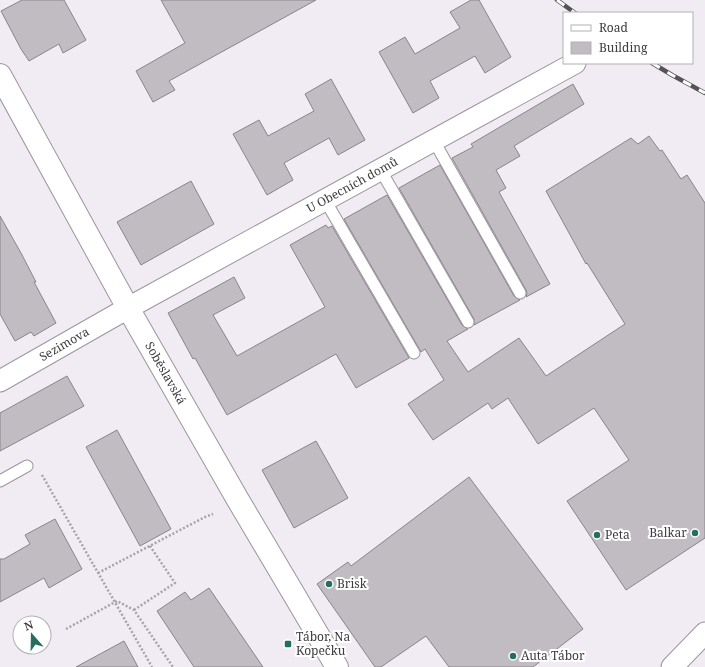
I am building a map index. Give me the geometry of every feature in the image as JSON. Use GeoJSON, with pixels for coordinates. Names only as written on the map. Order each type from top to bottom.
{"type":"FeatureCollection","features":[{"type":"Feature","properties":{"kind":"main road","name":"Soběslavská"},"geometry":{"type":"LineString","coordinates":[[0,75],[128,308],[242,507],[337,667]]}},
{"type":"Feature","properties":{"kind":"street","name":"U Obecních domů"},"geometry":{"type":"LineString","coordinates":[[128,308],[573,64]]}},
{"type":"Feature","properties":{"kind":"street","name":"Sezimova"},"geometry":{"type":"LineString","coordinates":[[0,381],[128,308]]}},
{"type":"Feature","properties":{"kind":"street"},"geometry":{"type":"LineString","coordinates":[[672,667],[705,633]]}},
{"type":"Feature","properties":{"kind":"lane"},"geometry":{"type":"LineString","coordinates":[[434,141],[520,293]]}},
{"type":"Feature","properties":{"kind":"lane"},"geometry":{"type":"LineString","coordinates":[[380,169],[468,322]]}},
{"type":"Feature","properties":{"kind":"lane"},"geometry":{"type":"LineString","coordinates":[[325,200],[414,353]]}},
{"type":"Feature","properties":{"kind":"lane"},"geometry":{"type":"LineString","coordinates":[[0,481],[27,466]]}},
{"type":"Feature","properties":{"kind":"path"},"geometry":{"type":"LineString","coordinates":[[27,466],[39,468],[152,667]]}},
{"type":"Feature","properties":{"kind":"path"},"geometry":{"type":"LineString","coordinates":[[98,573],[213,514]]}},
{"type":"Feature","properties":{"kind":"path"},"geometry":{"type":"LineString","coordinates":[[134,610],[175,583],[150,546]]}},
{"type":"Feature","properties":{"kind":"path"},"geometry":{"type":"LineString","coordinates":[[66,629],[117,601],[134,610],[173,667]]}},
{"type":"Feature","properties":{"kind":"building"},"geometry":{"type":"Polygon","coordinates":[[[22,0],[64,0],[86,40],[63,53],[59,44],[29,61],[1,11],[22,0]]]}},
{"type":"Feature","properties":{"kind":"building"},"geometry":{"type":"Polygon","coordinates":[[[161,0],[316,0],[169,81],[175,90],[153,102],[136,71],[185,43],[161,0]]]}},
{"type":"Feature","properties":{"kind":"building"},"geometry":{"type":"Polygon","coordinates":[[[471,0],[479,0],[511,57],[485,73],[475,56],[430,81],[439,98],[413,113],[379,52],[405,37],[415,54],[460,28],[450,12],[471,0]]]}},
{"type":"Feature","properties":{"kind":"building"},"geometry":{"type":"Polygon","coordinates":[[[331,79],[365,140],[338,155],[329,138],[284,163],[293,180],[267,195],[233,134],[259,120],[268,136],[314,111],[305,94],[331,79]]]}},
{"type":"Feature","properties":{"kind":"building"},"geometry":{"type":"Polygon","coordinates":[[[573,84],[584,104],[514,146],[520,156],[496,170],[506,188],[499,192],[550,284],[526,297],[526,290],[452,158],[473,147],[471,144],[573,84]]]}},
{"type":"Feature","properties":{"kind":"building"},"geometry":{"type":"Polygon","coordinates":[[[649,136],[660,151],[662,150],[681,179],[687,175],[705,203],[705,538],[626,590],[567,501],[629,460],[594,408],[538,444],[508,398],[492,409],[488,403],[433,440],[408,404],[444,380],[425,349],[421,352],[344,219],[387,195],[462,325],[468,329],[447,341],[468,372],[519,338],[546,376],[625,324],[587,263],[586,264],[546,191],[631,138],[638,144],[649,136]]]}},
{"type":"Feature","properties":{"kind":"building"},"geometry":{"type":"Polygon","coordinates":[[[440,165],[514,296],[520,300],[474,325],[474,319],[399,188],[440,165]]]}},
{"type":"Feature","properties":{"kind":"building"},"geometry":{"type":"Polygon","coordinates":[[[191,181],[214,224],[141,265],[117,222],[191,181]]]}},
{"type":"Feature","properties":{"kind":"building"},"geometry":{"type":"Polygon","coordinates":[[[0,216],[21,253],[36,282],[34,282],[56,323],[34,336],[31,332],[15,341],[0,314],[0,216]]]}},
{"type":"Feature","properties":{"kind":"building"},"geometry":{"type":"Polygon","coordinates":[[[326,225],[328,228],[332,226],[409,358],[356,388],[336,354],[227,415],[195,358],[193,359],[168,313],[234,277],[245,298],[213,315],[237,356],[325,307],[290,245],[326,225]]]}},
{"type":"Feature","properties":{"kind":"building"},"geometry":{"type":"Polygon","coordinates":[[[67,376],[84,406],[0,451],[0,413],[67,376]]]}},
{"type":"Feature","properties":{"kind":"building"},"geometry":{"type":"Polygon","coordinates":[[[117,430],[171,529],[140,546],[86,447],[117,430]]]}},
{"type":"Feature","properties":{"kind":"building"},"geometry":{"type":"Polygon","coordinates":[[[316,441],[348,498],[294,528],[262,470],[316,441]]]}},
{"type":"Feature","properties":{"kind":"building"},"geometry":{"type":"Polygon","coordinates":[[[469,477],[583,629],[533,667],[449,667],[426,636],[381,667],[375,667],[317,584],[348,562],[351,566],[469,477]]]}},
{"type":"Feature","properties":{"kind":"building"},"geometry":{"type":"Polygon","coordinates":[[[55,519],[82,569],[49,588],[44,578],[0,602],[0,559],[4,559],[30,544],[25,535],[55,519]]]}},
{"type":"Feature","properties":{"kind":"building"},"geometry":{"type":"Polygon","coordinates":[[[209,588],[263,667],[194,667],[157,611],[185,592],[191,600],[209,588]]]}},
{"type":"Feature","properties":{"kind":"building"},"geometry":{"type":"Polygon","coordinates":[[[124,641],[138,667],[76,667],[124,641]]]}},
{"type":"Feature","properties":{"kind":"railway"},"geometry":{"type":"LineString","coordinates":[[557,0],[574,12]]}},
{"type":"Feature","properties":{"kind":"railway"},"geometry":{"type":"LineString","coordinates":[[654,64],[705,93]]}},
{"type":"Feature","properties":{"kind":"place","name":"Balkar"},"geometry":{"type":"Point","coordinates":[695,533]}},
{"type":"Feature","properties":{"kind":"place","name":"Peta"},"geometry":{"type":"Point","coordinates":[597,535]}},
{"type":"Feature","properties":{"kind":"place","name":"Brisk"},"geometry":{"type":"Point","coordinates":[329,584]}},
{"type":"Feature","properties":{"kind":"place","name":"Tábor, Na Kopečku"},"geometry":{"type":"Point","coordinates":[288,644]}},
{"type":"Feature","properties":{"kind":"place","name":"Auta Tábor"},"geometry":{"type":"Point","coordinates":[513,656]}}]}
